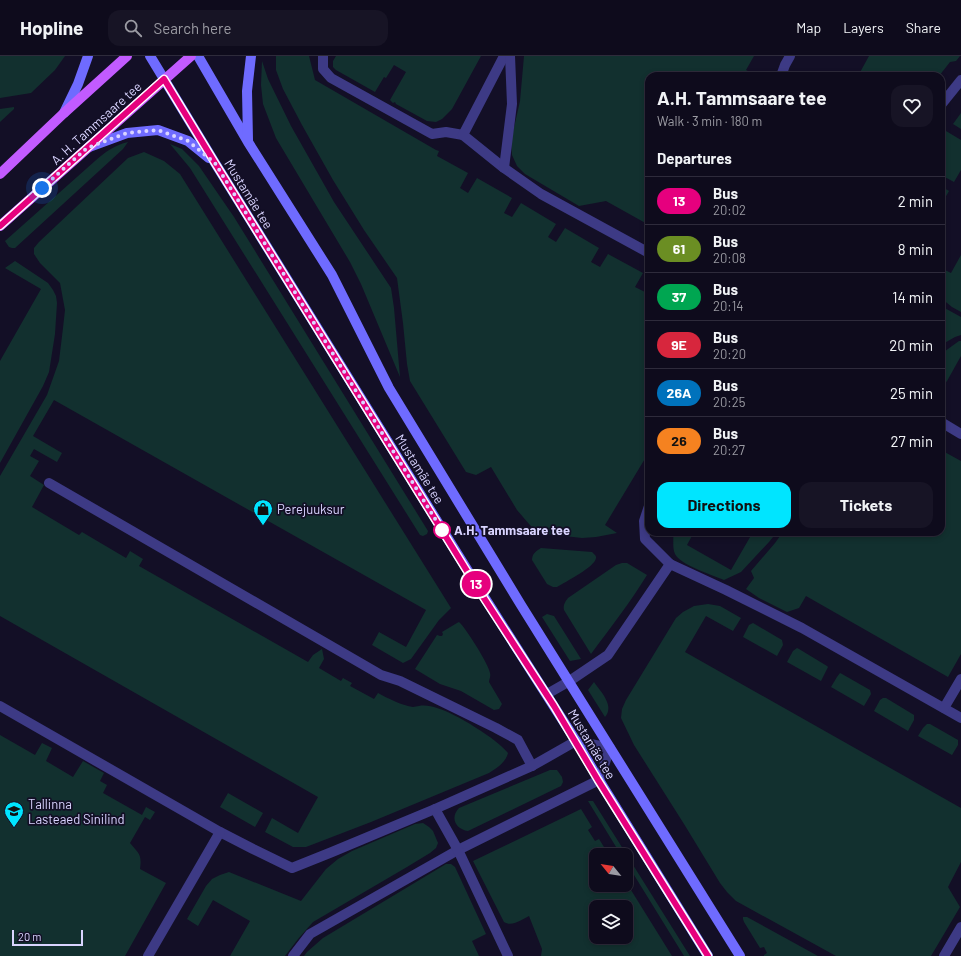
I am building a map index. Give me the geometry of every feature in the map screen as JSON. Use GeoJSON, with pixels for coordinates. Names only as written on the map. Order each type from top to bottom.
{"type":"FeatureCollection","features":[{"type":"Feature","properties":{"kind":"main road"},"geometry":{"type":"LineString","coordinates":[[64,113],[78,84],[88,56]]}},
{"type":"Feature","properties":{"kind":"main road"},"geometry":{"type":"LineString","coordinates":[[0,174],[126,56]]}},
{"type":"Feature","properties":{"kind":"main road","name":"Mustamäe tee"},"geometry":{"type":"LineString","coordinates":[[150,56],[480,592],[547,694],[598,780],[708,956]]}},
{"type":"Feature","properties":{"kind":"main road","name":"A. H. Tammsaare tee"},"geometry":{"type":"LineString","coordinates":[[0,226],[191,56]]}},
{"type":"Feature","properties":{"kind":"main road","name":"Mustamäe tee"},"geometry":{"type":"LineString","coordinates":[[198,56],[248,142],[332,275],[389,388],[568,682],[740,956]]}},
{"type":"Feature","properties":{"kind":"main road"},"geometry":{"type":"LineString","coordinates":[[248,142],[247,91],[251,56]]}},
{"type":"Feature","properties":{"kind":"main road"},"geometry":{"type":"LineString","coordinates":[[87,148],[127,133],[158,130],[188,141],[215,163]]}},
{"type":"Feature","properties":{"kind":"street"},"geometry":{"type":"LineString","coordinates":[[324,56],[323,69],[331,78],[432,134],[446,132],[463,136],[504,168],[541,194],[645,251]]}},
{"type":"Feature","properties":{"kind":"street"},"geometry":{"type":"LineString","coordinates":[[463,136],[504,56]]}},
{"type":"Feature","properties":{"kind":"street"},"geometry":{"type":"LineString","coordinates":[[504,168],[512,104],[510,56]]}},
{"type":"Feature","properties":{"kind":"street"},"geometry":{"type":"LineString","coordinates":[[782,72],[790,56]]}},
{"type":"Feature","properties":{"kind":"street"},"geometry":{"type":"LineString","coordinates":[[945,100],[961,80]]}},
{"type":"Feature","properties":{"kind":"street"},"geometry":{"type":"LineString","coordinates":[[945,424],[961,434]]}},
{"type":"Feature","properties":{"kind":"street"},"geometry":{"type":"LineString","coordinates":[[49,483],[381,675],[400,681],[518,740],[532,766]]}},
{"type":"Feature","properties":{"kind":"street"},"geometry":{"type":"LineString","coordinates":[[645,518],[645,539],[670,564],[802,628],[961,718]]}},
{"type":"Feature","properties":{"kind":"street"},"geometry":{"type":"LineString","coordinates":[[547,694],[568,682],[608,655],[670,564]]}},
{"type":"Feature","properties":{"kind":"street"},"geometry":{"type":"LineString","coordinates":[[944,708],[961,679]]}},
{"type":"Feature","properties":{"kind":"street"},"geometry":{"type":"LineString","coordinates":[[0,706],[220,832],[292,868],[435,809],[532,766],[576,741],[610,748],[598,780],[458,850],[310,934],[293,956]]}},
{"type":"Feature","properties":{"kind":"street"},"geometry":{"type":"LineString","coordinates":[[435,809],[458,850],[508,956]]}},
{"type":"Feature","properties":{"kind":"street"},"geometry":{"type":"LineString","coordinates":[[148,956],[220,832]]}},
{"type":"Feature","properties":{"kind":"street"},"geometry":{"type":"LineString","coordinates":[[944,956],[961,927]]}},
{"type":"Feature","properties":{"kind":"green space"},"geometry":{"type":"Polygon","coordinates":[[[0,56],[65,56],[55,70],[31,93],[0,98],[0,56]]]}},
{"type":"Feature","properties":{"kind":"green space"},"geometry":{"type":"Polygon","coordinates":[[[276,56],[309,56],[315,80],[439,151],[437,156],[468,173],[460,188],[468,193],[477,178],[512,198],[504,213],[512,217],[521,203],[556,224],[548,237],[556,242],[565,228],[599,248],[591,262],[600,267],[608,254],[643,273],[635,287],[645,292],[645,459],[605,525],[617,533],[582,538],[547,534],[535,530],[517,510],[491,467],[476,475],[466,472],[410,381],[397,278],[364,230],[333,180],[283,89],[276,70],[276,56]]]}},
{"type":"Feature","properties":{"kind":"green space"},"geometry":{"type":"Polygon","coordinates":[[[336,56],[481,56],[452,109],[442,119],[436,122],[427,121],[390,100],[406,72],[394,65],[386,78],[384,77],[375,92],[336,70],[333,67],[333,61],[336,56]]]}},
{"type":"Feature","properties":{"kind":"green space"},"geometry":{"type":"Polygon","coordinates":[[[524,56],[754,56],[746,70],[750,72],[645,72],[645,223],[606,201],[579,206],[525,174],[517,166],[512,155],[511,141],[520,101],[524,56]]]}},
{"type":"Feature","properties":{"kind":"green space"},"geometry":{"type":"Polygon","coordinates":[[[869,56],[960,56],[956,61],[950,62],[942,72],[860,72],[869,56]]]}},
{"type":"Feature","properties":{"kind":"green space"},"geometry":{"type":"Polygon","coordinates":[[[262,61],[268,79],[291,126],[334,202],[391,288],[400,377],[361,284],[350,262],[276,138],[263,104],[261,85],[262,61]]]}},
{"type":"Feature","properties":{"kind":"green space"},"geometry":{"type":"Polygon","coordinates":[[[14,107],[14,109],[0,122],[0,109],[14,107]]]}},
{"type":"Feature","properties":{"kind":"green space"},"geometry":{"type":"Polygon","coordinates":[[[961,113],[961,129],[953,124],[961,113]]]}},
{"type":"Feature","properties":{"kind":"green space"},"geometry":{"type":"Polygon","coordinates":[[[946,131],[961,140],[961,170],[954,182],[945,177],[946,131]]]}},
{"type":"Feature","properties":{"kind":"green space"},"geometry":{"type":"Polygon","coordinates":[[[128,142],[123,149],[15,248],[9,247],[5,241],[95,161],[110,149],[128,142]]]}},
{"type":"Feature","properties":{"kind":"green space"},"geometry":{"type":"Polygon","coordinates":[[[170,144],[182,149],[199,166],[234,217],[428,531],[427,534],[423,536],[420,535],[190,168],[170,144]]]}},
{"type":"Feature","properties":{"kind":"green space"},"geometry":{"type":"Polygon","coordinates":[[[144,152],[164,161],[180,174],[451,608],[439,620],[411,659],[403,663],[372,645],[379,632],[406,647],[426,610],[54,400],[33,436],[62,453],[57,462],[34,449],[30,456],[39,461],[30,476],[44,485],[32,507],[79,535],[82,532],[126,558],[130,551],[143,559],[139,566],[308,662],[313,655],[322,649],[324,659],[319,668],[341,681],[343,678],[352,683],[350,686],[374,699],[378,693],[395,702],[409,706],[428,706],[445,711],[485,734],[503,747],[508,753],[503,762],[489,773],[306,847],[293,847],[265,832],[272,818],[298,833],[318,797],[0,616],[0,476],[47,395],[59,361],[65,310],[60,283],[40,263],[34,254],[34,248],[128,158],[144,152]]]}},
{"type":"Feature","properties":{"kind":"green space"},"geometry":{"type":"Polygon","coordinates":[[[945,188],[949,191],[945,198],[945,188]]]}},
{"type":"Feature","properties":{"kind":"green space"},"geometry":{"type":"Polygon","coordinates":[[[961,255],[961,312],[945,301],[945,270],[951,273],[961,255]]]}},
{"type":"Feature","properties":{"kind":"green space"},"geometry":{"type":"Polygon","coordinates":[[[15,261],[48,283],[53,290],[57,303],[55,334],[49,372],[43,386],[0,463],[0,361],[41,289],[5,268],[15,261]]]}},
{"type":"Feature","properties":{"kind":"green space"},"geometry":{"type":"Polygon","coordinates":[[[945,308],[961,317],[961,335],[945,343],[945,308]]]}},
{"type":"Feature","properties":{"kind":"green space"},"geometry":{"type":"Polygon","coordinates":[[[961,341],[961,356],[945,384],[945,351],[961,341]]]}},
{"type":"Feature","properties":{"kind":"green space"},"geometry":{"type":"Polygon","coordinates":[[[945,452],[961,461],[961,654],[948,677],[806,596],[799,608],[787,612],[759,598],[746,589],[754,578],[751,571],[780,536],[945,536],[945,452]]]}},
{"type":"Feature","properties":{"kind":"green space"},"geometry":{"type":"Polygon","coordinates":[[[673,536],[692,536],[687,545],[731,570],[751,536],[774,536],[741,572],[724,580],[683,562],[675,554],[673,536]]]}},
{"type":"Feature","properties":{"kind":"green space"},"geometry":{"type":"Polygon","coordinates":[[[541,548],[592,552],[596,558],[591,566],[557,587],[553,587],[547,584],[532,560],[537,550],[541,548]]]}},
{"type":"Feature","properties":{"kind":"green space"},"geometry":{"type":"Polygon","coordinates":[[[627,563],[647,575],[591,654],[564,610],[564,604],[568,598],[616,565],[627,563]]]}},
{"type":"Feature","properties":{"kind":"green space"},"geometry":{"type":"Polygon","coordinates":[[[708,604],[720,606],[741,618],[733,631],[706,616],[685,652],[961,808],[961,862],[948,887],[960,907],[931,956],[836,956],[736,901],[720,883],[634,745],[621,718],[622,709],[626,700],[676,618],[694,606],[708,604]]]}},
{"type":"Feature","properties":{"kind":"green space"},"geometry":{"type":"Polygon","coordinates":[[[547,614],[554,616],[581,659],[570,661],[542,617],[547,614]]]}},
{"type":"Feature","properties":{"kind":"green space"},"geometry":{"type":"Polygon","coordinates":[[[459,622],[472,639],[489,669],[489,682],[502,704],[499,709],[494,710],[461,691],[440,684],[415,669],[437,635],[442,636],[442,632],[459,622]]]}},
{"type":"Feature","properties":{"kind":"green space"},"geometry":{"type":"Polygon","coordinates":[[[753,623],[782,640],[783,645],[777,656],[743,637],[749,625],[753,623]]]}},
{"type":"Feature","properties":{"kind":"green space"},"geometry":{"type":"Polygon","coordinates":[[[797,648],[828,667],[821,681],[787,662],[793,651],[797,648]]]}},
{"type":"Feature","properties":{"kind":"green space"},"geometry":{"type":"Polygon","coordinates":[[[840,673],[870,690],[871,694],[864,706],[831,687],[840,673]]]}},
{"type":"Feature","properties":{"kind":"green space"},"geometry":{"type":"Polygon","coordinates":[[[594,682],[608,704],[608,713],[605,717],[588,690],[594,682]]]}},
{"type":"Feature","properties":{"kind":"green space"},"geometry":{"type":"Polygon","coordinates":[[[886,698],[914,715],[914,720],[908,731],[874,711],[880,700],[886,698]]]}},
{"type":"Feature","properties":{"kind":"green space"},"geometry":{"type":"Polygon","coordinates":[[[927,724],[930,724],[958,740],[958,745],[952,755],[918,736],[927,724]]]}},
{"type":"Feature","properties":{"kind":"green space"},"geometry":{"type":"Polygon","coordinates":[[[0,735],[35,755],[42,743],[52,748],[46,761],[73,777],[83,761],[104,773],[100,781],[107,785],[103,793],[142,815],[146,807],[155,812],[150,820],[145,817],[130,843],[139,854],[141,860],[140,869],[166,883],[125,956],[0,956],[0,735]]]}},
{"type":"Feature","properties":{"kind":"green space"},"geometry":{"type":"Polygon","coordinates":[[[550,770],[557,770],[562,777],[563,782],[561,786],[468,831],[460,828],[455,822],[454,819],[456,811],[459,808],[550,770]]]}},
{"type":"Feature","properties":{"kind":"green space"},"geometry":{"type":"Polygon","coordinates":[[[228,793],[263,813],[255,827],[220,807],[228,793]]]}},
{"type":"Feature","properties":{"kind":"green space"},"geometry":{"type":"Polygon","coordinates":[[[588,801],[593,801],[622,848],[617,848],[588,801]]]}},
{"type":"Feature","properties":{"kind":"green space"},"geometry":{"type":"Polygon","coordinates":[[[581,809],[592,827],[588,830],[595,841],[599,839],[605,848],[589,848],[589,892],[632,892],[672,956],[541,956],[542,949],[529,916],[510,924],[504,922],[473,861],[581,809]]]}},
{"type":"Feature","properties":{"kind":"green space"},"geometry":{"type":"Polygon","coordinates":[[[423,823],[433,831],[438,843],[436,848],[407,867],[313,922],[285,956],[230,956],[250,921],[213,900],[198,926],[187,919],[206,886],[212,879],[220,875],[229,872],[301,901],[326,869],[338,859],[352,851],[415,824],[423,823]]]}},
{"type":"Feature","properties":{"kind":"green space"},"geometry":{"type":"Polygon","coordinates":[[[446,864],[451,864],[455,867],[486,934],[472,941],[479,956],[304,956],[323,938],[446,864]]]}},
{"type":"Feature","properties":{"kind":"green space"},"geometry":{"type":"Polygon","coordinates":[[[633,865],[690,956],[684,956],[633,873],[633,865]]]}},
{"type":"Feature","properties":{"kind":"green space"},"geometry":{"type":"Polygon","coordinates":[[[743,917],[747,917],[818,956],[764,956],[767,953],[764,947],[760,948],[744,922],[743,917]]]}},
{"type":"Feature","properties":{"kind":"bus line","name":"13"},"geometry":{"type":"LineString","coordinates":[[0,226],[164,79],[480,592],[576,741],[598,780],[708,956]]}},
{"type":"Feature","properties":{"kind":"place","name":"Perejuuksur"},"geometry":{"type":"Point","coordinates":[263,526]}},
{"type":"Feature","properties":{"kind":"place","name":"A.H. Tammsaare tee"},"geometry":{"type":"Point","coordinates":[442,530]}},
{"type":"Feature","properties":{"kind":"place","name":"Tallinna Lasteaed Sinilind"},"geometry":{"type":"Point","coordinates":[14,828]}},
{"type":"Feature","properties":{"kind":"route"},"geometry":{"type":"LineString","coordinates":[[42,188],[87,148],[127,133],[158,130],[188,141],[215,163],[442,530]]}}]}
